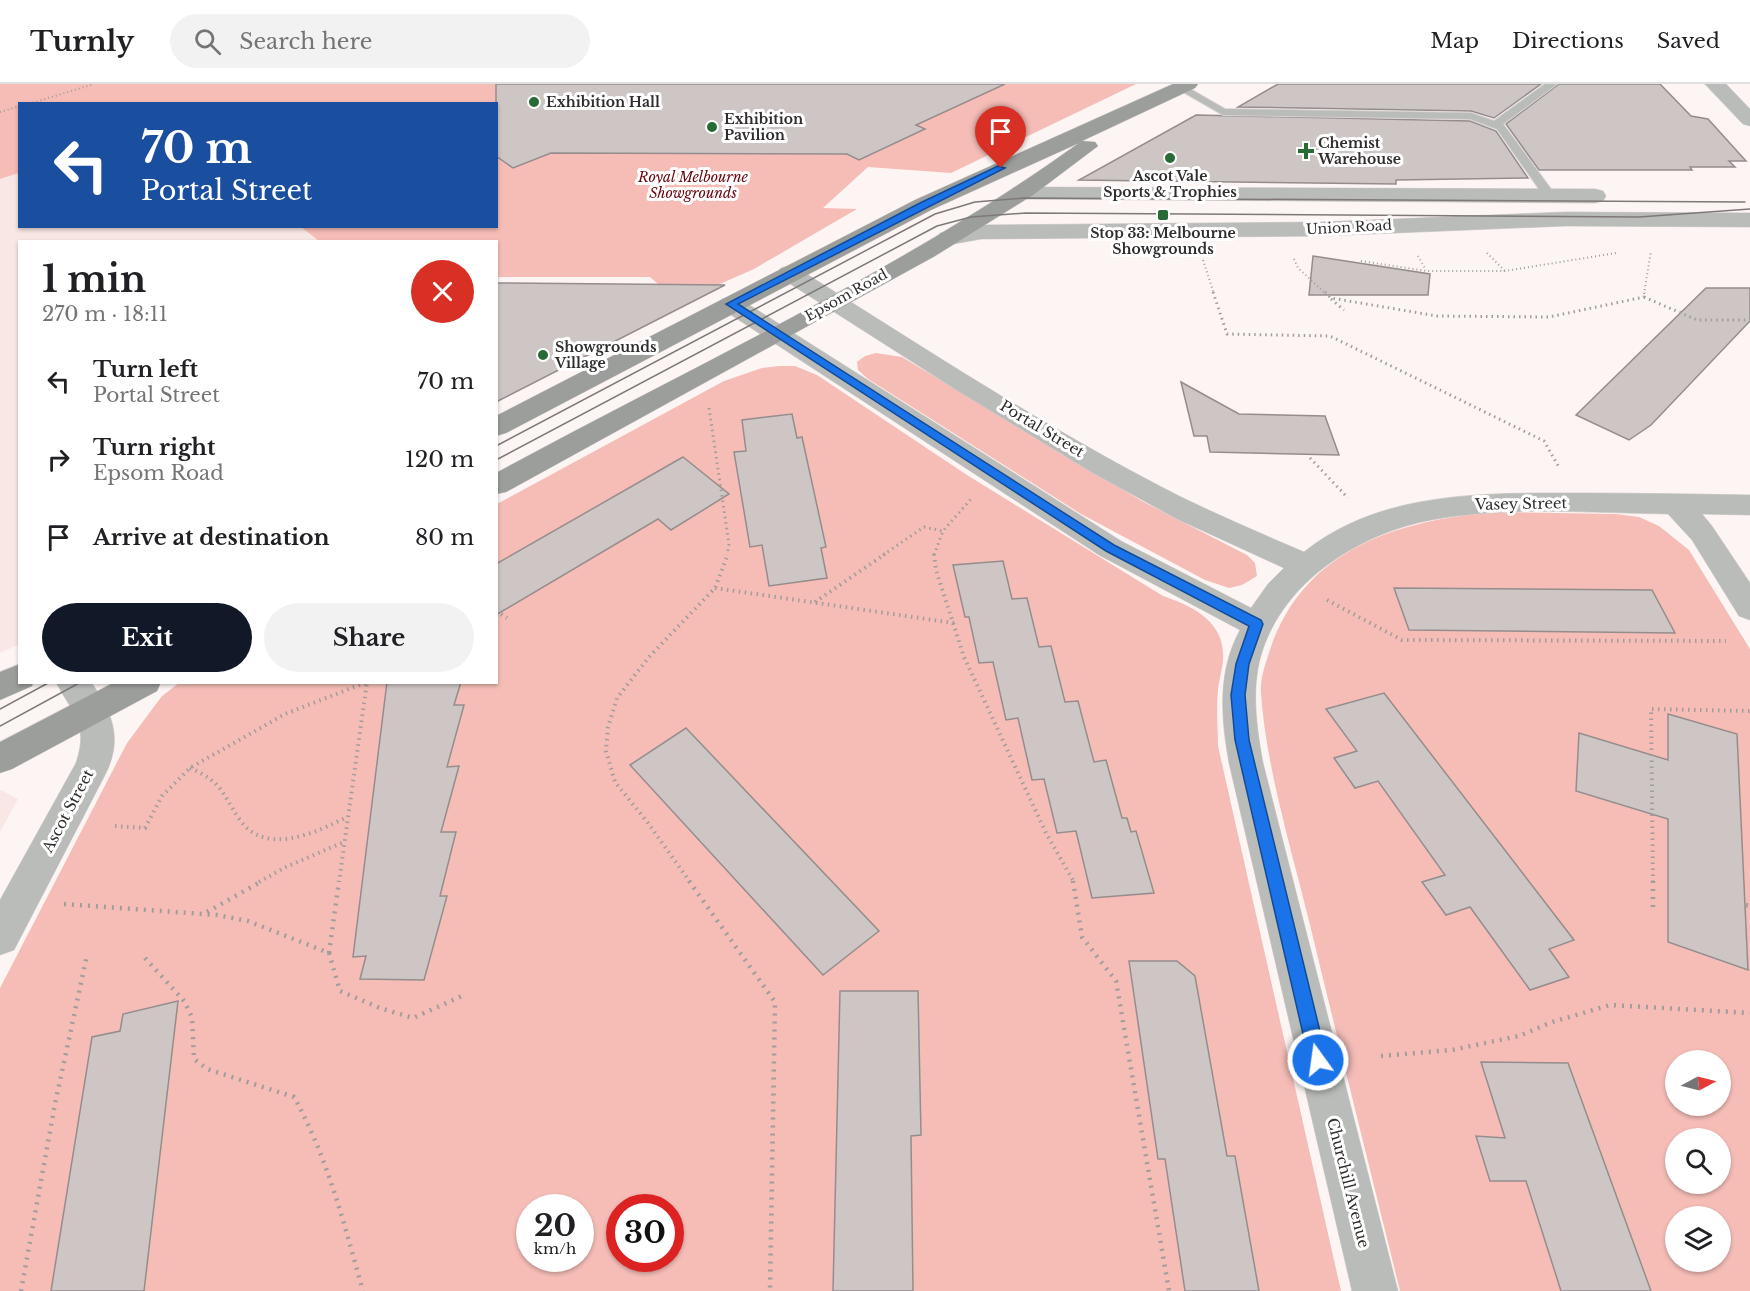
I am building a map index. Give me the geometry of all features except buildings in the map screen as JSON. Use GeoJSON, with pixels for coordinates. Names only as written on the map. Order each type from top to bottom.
{"type":"FeatureCollection","features":[{"type":"Feature","properties":{"kind":"main road","name":"Epsom Road"},"geometry":{"type":"LineString","coordinates":[[498,426],[789,273],[915,210],[1001,168],[1185,86]]}},
{"type":"Feature","properties":{"kind":"main road","name":"Epsom Road"},"geometry":{"type":"LineString","coordinates":[[498,484],[834,303],[948,238],[1021,193],[1151,103]]}},
{"type":"Feature","properties":{"kind":"main road"},"geometry":{"type":"LineString","coordinates":[[915,210],[963,197],[1021,193]]}},
{"type":"Feature","properties":{"kind":"main road"},"geometry":{"type":"LineString","coordinates":[[0,687],[18,678]]}},
{"type":"Feature","properties":{"kind":"main road"},"geometry":{"type":"LineString","coordinates":[[0,759],[93,712],[142,684]]}},
{"type":"Feature","properties":{"kind":"street"},"geometry":{"type":"LineString","coordinates":[[1714,84],[1750,120]]}},
{"type":"Feature","properties":{"kind":"street","name":"Union Road"},"geometry":{"type":"LineString","coordinates":[[1021,193],[1621,196]]}},
{"type":"Feature","properties":{"kind":"street"},"geometry":{"type":"LineString","coordinates":[[1550,196],[1565,219]]}},
{"type":"Feature","properties":{"kind":"street","name":"Union Road"},"geometry":{"type":"LineString","coordinates":[[948,238],[981,232],[1284,230],[1565,219],[1750,220]]}},
{"type":"Feature","properties":{"kind":"street","name":"Portal Street"},"geometry":{"type":"LineString","coordinates":[[789,273],[834,303],[1150,493],[1208,522],[1306,565]]}},
{"type":"Feature","properties":{"kind":"street"},"geometry":{"type":"LineString","coordinates":[[731,304],[1110,548],[1256,624]]}},
{"type":"Feature","properties":{"kind":"street","name":"Vasey Street"},"geometry":{"type":"LineString","coordinates":[[1306,565],[1350,537],[1369,528],[1391,519],[1444,508],[1504,503],[1750,505]]}},
{"type":"Feature","properties":{"kind":"street"},"geometry":{"type":"LineString","coordinates":[[1676,504],[1702,533],[1750,608]]}},
{"type":"Feature","properties":{"kind":"street","name":"Churchill Avenue"},"geometry":{"type":"LineString","coordinates":[[1306,565],[1279,592],[1256,624],[1242,664],[1238,695],[1242,740],[1282,914],[1375,1291]]}},
{"type":"Feature","properties":{"kind":"street","name":"Ascot Street"},"geometry":{"type":"LineString","coordinates":[[0,937],[93,765],[101,745],[93,712],[73,684]]}},
{"type":"Feature","properties":{"kind":"lane"},"geometry":{"type":"LineString","coordinates":[[1496,124],[1552,84]]}},
{"type":"Feature","properties":{"kind":"lane"},"geometry":{"type":"LineString","coordinates":[[1185,86],[1223,112],[1462,115],[1496,124],[1505,131],[1550,196]]}},
{"type":"Feature","properties":{"kind":"path"},"geometry":{"type":"LineString","coordinates":[[36,102],[94,84]]}},
{"type":"Feature","properties":{"kind":"path"},"geometry":{"type":"LineString","coordinates":[[0,112],[18,107]]}},
{"type":"Feature","properties":{"kind":"path"},"geometry":{"type":"LineString","coordinates":[[1284,230],[1298,268],[1344,310]]}},
{"type":"Feature","properties":{"kind":"path"},"geometry":{"type":"LineString","coordinates":[[1195,231],[1227,334],[1330,336],[1544,441],[1564,475]]}},
{"type":"Feature","properties":{"kind":"path"},"geometry":{"type":"LineString","coordinates":[[1641,249],[1652,246],[1644,297]]}},
{"type":"Feature","properties":{"kind":"path"},"geometry":{"type":"LineString","coordinates":[[1358,260],[1427,271],[1505,271],[1620,252]]}},
{"type":"Feature","properties":{"kind":"path"},"geometry":{"type":"LineString","coordinates":[[1330,298],[1437,316],[1549,317],[1644,297],[1697,320],[1750,320]]}},
{"type":"Feature","properties":{"kind":"path"},"geometry":{"type":"LineString","coordinates":[[709,407],[729,544],[727,557],[715,588],[649,657],[617,698],[608,727],[606,751],[615,782],[775,1002],[770,1291]]}},
{"type":"Feature","properties":{"kind":"path"},"geometry":{"type":"LineString","coordinates":[[1310,458],[1349,498]]}},
{"type":"Feature","properties":{"kind":"path"},"geometry":{"type":"LineString","coordinates":[[975,494],[943,531],[934,554],[936,570],[964,657],[1014,768],[1046,833],[1073,879],[1082,937],[1116,981],[1169,1291]]}},
{"type":"Feature","properties":{"kind":"path"},"geometry":{"type":"LineString","coordinates":[[814,603],[924,527],[943,531]]}},
{"type":"Feature","properties":{"kind":"path"},"geometry":{"type":"LineString","coordinates":[[715,588],[954,623]]}},
{"type":"Feature","properties":{"kind":"path"},"geometry":{"type":"LineString","coordinates":[[1327,600],[1402,640],[1726,641]]}},
{"type":"Feature","properties":{"kind":"path"},"geometry":{"type":"LineString","coordinates":[[498,612],[507,618]]}},
{"type":"Feature","properties":{"kind":"path"},"geometry":{"type":"LineString","coordinates":[[115,826],[145,828],[162,796],[190,768],[285,714],[359,684]]}},
{"type":"Feature","properties":{"kind":"path"},"geometry":{"type":"LineString","coordinates":[[367,684],[329,953],[340,991],[380,1008],[413,1018],[462,996]]}},
{"type":"Feature","properties":{"kind":"path"},"geometry":{"type":"LineString","coordinates":[[1653,908],[1651,709],[1750,711]]}},
{"type":"Feature","properties":{"kind":"path"},"geometry":{"type":"LineString","coordinates":[[190,768],[209,776],[221,786],[245,827],[260,836],[277,839],[297,837],[317,831],[348,816]]}},
{"type":"Feature","properties":{"kind":"path"},"geometry":{"type":"LineString","coordinates":[[205,914],[285,867],[345,841]]}},
{"type":"Feature","properties":{"kind":"path"},"geometry":{"type":"LineString","coordinates":[[53,904],[205,914],[248,921],[329,953]]}},
{"type":"Feature","properties":{"kind":"path"},"geometry":{"type":"LineString","coordinates":[[21,1291],[55,1104],[87,955]]}},
{"type":"Feature","properties":{"kind":"path"},"geometry":{"type":"LineString","coordinates":[[145,958],[184,1001],[192,1017],[194,1059],[207,1069],[294,1097],[308,1120],[328,1173],[363,1291]]}},
{"type":"Feature","properties":{"kind":"path"},"geometry":{"type":"LineString","coordinates":[[1381,1056],[1452,1050],[1520,1036],[1552,1022],[1610,1005],[1750,1013]]}},
{"type":"Feature","properties":{"kind":"shaded area"},"geometry":{"type":"Polygon","coordinates":[[[18,173],[18,228],[302,228],[318,240],[18,240],[18,645],[0,653],[0,179],[18,173]]]}},
{"type":"Feature","properties":{"kind":"shaded area"},"geometry":{"type":"Polygon","coordinates":[[[0,791],[18,799],[0,832],[0,791]]]}},
{"type":"Feature","properties":{"kind":"green space","name":"Royal Melbourne Showgrounds"},"geometry":{"type":"Polygon","coordinates":[[[0,84],[1136,84],[951,173],[868,167],[823,208],[857,209],[754,269],[679,302],[650,277],[498,277],[498,240],[318,240],[302,228],[498,228],[498,102],[18,102],[18,173],[0,179],[0,84]]]}},
{"type":"Feature","properties":{"kind":"green space"},"geometry":{"type":"Polygon","coordinates":[[[876,353],[902,357],[1142,501],[1247,555],[1255,563],[1257,576],[1242,585],[1229,588],[1205,580],[1081,514],[868,379],[858,370],[857,362],[865,356],[876,353]]]}},
{"type":"Feature","properties":{"kind":"green space"},"geometry":{"type":"Polygon","coordinates":[[[795,366],[817,375],[967,475],[1163,596],[1194,609],[1211,623],[1221,641],[1223,658],[1217,697],[1218,746],[1341,1291],[0,1291],[0,988],[127,743],[162,696],[178,684],[498,684],[498,503],[724,381],[762,368],[795,366]]]}},
{"type":"Feature","properties":{"kind":"green space"},"geometry":{"type":"Polygon","coordinates":[[[1494,512],[1616,514],[1639,517],[1659,526],[1689,550],[1750,649],[1750,1291],[1400,1291],[1274,781],[1264,722],[1261,684],[1267,660],[1283,620],[1303,590],[1327,566],[1356,548],[1387,534],[1421,523],[1494,512]]]}},
{"type":"Feature","properties":{"kind":"tram line"},"geometry":{"type":"LineString","coordinates":[[498,445],[935,214],[975,202],[1024,198],[1745,202]]}},
{"type":"Feature","properties":{"kind":"tram line"},"geometry":{"type":"LineString","coordinates":[[498,459],[937,226],[971,217],[1026,213],[1639,217],[1750,209]]}},
{"type":"Feature","properties":{"kind":"tram line"},"geometry":{"type":"LineString","coordinates":[[0,709],[46,684]]}},
{"type":"Feature","properties":{"kind":"tram line"},"geometry":{"type":"LineString","coordinates":[[0,726],[77,684]]}},
{"type":"Feature","properties":{"kind":"place","name":"Exhibition Hall"},"geometry":{"type":"Point","coordinates":[534,102]}},
{"type":"Feature","properties":{"kind":"place","name":"Exhibition Pavilion"},"geometry":{"type":"Point","coordinates":[712,127]}},
{"type":"Feature","properties":{"kind":"place","name":"Chemist Warehouse"},"geometry":{"type":"Point","coordinates":[1306,151]}},
{"type":"Feature","properties":{"kind":"place","name":"Ascot Vale Sports & Trophies"},"geometry":{"type":"Point","coordinates":[1170,158]}},
{"type":"Feature","properties":{"kind":"place","name":"Stop 33: Melbourne Showgrounds"},"geometry":{"type":"Point","coordinates":[1163,215]}},
{"type":"Feature","properties":{"kind":"place","name":"Showgrounds Village"},"geometry":{"type":"Point","coordinates":[543,355]}},
{"type":"Feature","properties":{"kind":"route"},"geometry":{"type":"LineString","coordinates":[[1001,168],[923,205],[731,304],[1110,548],[1256,624],[1242,664],[1238,695],[1242,740],[1318,1060]]}}]}
